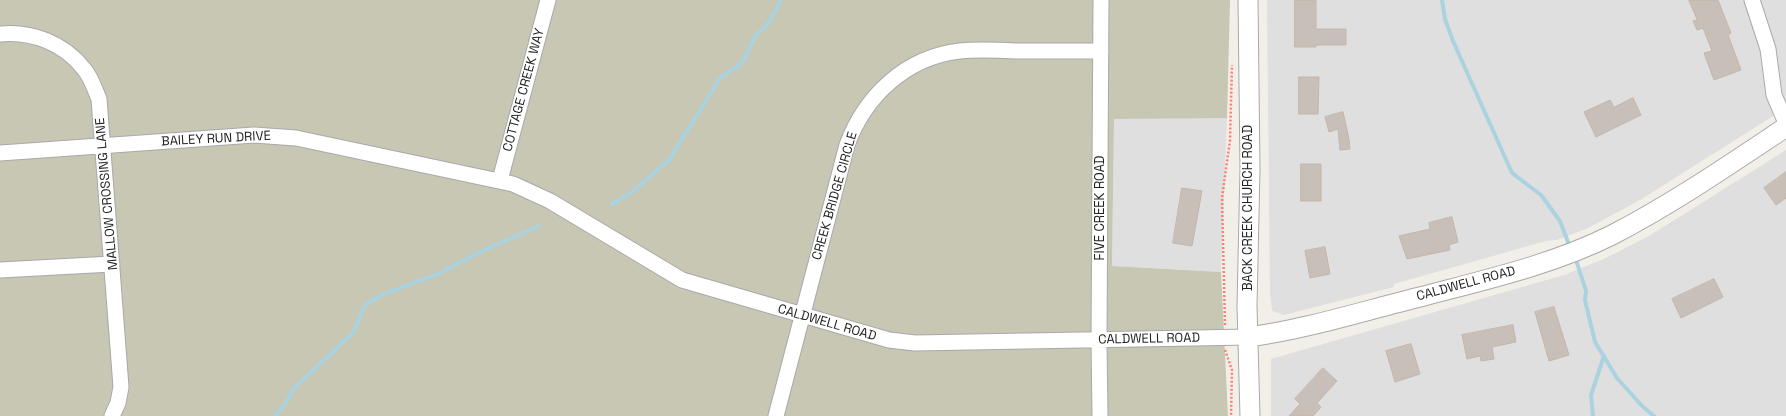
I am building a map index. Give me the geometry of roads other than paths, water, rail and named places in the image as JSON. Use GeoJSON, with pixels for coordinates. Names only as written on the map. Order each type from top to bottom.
{"type":"FeatureCollection","features":[{"type":"Feature","properties":{"kind":"street","name":"COTTAGE CREEK WAY"},"geometry":{"type":"LineString","coordinates":[[500,180],[548,0]]}},
{"type":"Feature","properties":{"kind":"street","name":"FIVE CREEK ROAD"},"geometry":{"type":"LineString","coordinates":[[1100,416],[1101,0]]}},
{"type":"Feature","properties":{"kind":"street","name":"BACK CREEK CHURCH ROAD"},"geometry":{"type":"LineString","coordinates":[[1248,0],[1250,169],[1248,306],[1250,337],[1250,416]]}},
{"type":"Feature","properties":{"kind":"street"},"geometry":{"type":"LineString","coordinates":[[1752,0],[1768,49],[1774,95],[1786,122]]}},
{"type":"Feature","properties":{"kind":"street","name":"MALLOW CROSSING LANE"},"geometry":{"type":"LineString","coordinates":[[0,34],[30,34],[61,46],[85,69],[99,100],[104,146],[121,387],[118,403],[112,416]]}},
{"type":"Feature","properties":{"kind":"street","name":"CREEK BRIDGE CIRCLE"},"geometry":{"type":"LineString","coordinates":[[776,416],[847,146],[858,120],[884,86],[919,63],[959,51],[1100,51]]}},
{"type":"Feature","properties":{"kind":"street","name":"CALDWELL ROAD"},"geometry":{"type":"LineString","coordinates":[[500,180],[526,189],[550,201],[682,280],[889,340],[914,344],[1250,337],[1328,321],[1492,278],[1583,248],[1612,235],[1663,206],[1786,127]]}},
{"type":"Feature","properties":{"kind":"street","name":"BAILEY RUN DRIVE"},"geometry":{"type":"LineString","coordinates":[[0,154],[254,135],[296,138],[500,180]]}},
{"type":"Feature","properties":{"kind":"street"},"geometry":{"type":"LineString","coordinates":[[0,270],[112,264]]}},
{"type":"Feature","properties":{"kind":"waterway"},"geometry":{"type":"LineString","coordinates":[[612,204],[632,192],[669,160],[720,78],[742,63],[757,33],[761,31],[768,23],[781,0]]}},
{"type":"Feature","properties":{"kind":"waterway"},"geometry":{"type":"LineString","coordinates":[[1442,0],[1445,19],[1453,41],[1512,173],[1541,195],[1560,221],[1568,242]]}},
{"type":"Feature","properties":{"kind":"waterway"},"geometry":{"type":"LineString","coordinates":[[275,416],[285,404],[294,388],[353,333],[365,305],[384,294],[440,273],[478,253],[539,226]]}},
{"type":"Feature","properties":{"kind":"waterway"},"geometry":{"type":"LineString","coordinates":[[1577,263],[1586,291],[1585,300],[1595,342],[1617,378],[1642,406],[1654,416]]}},
{"type":"Feature","properties":{"kind":"waterway"},"geometry":{"type":"LineString","coordinates":[[1593,416],[1591,395],[1604,356]]}}]}
